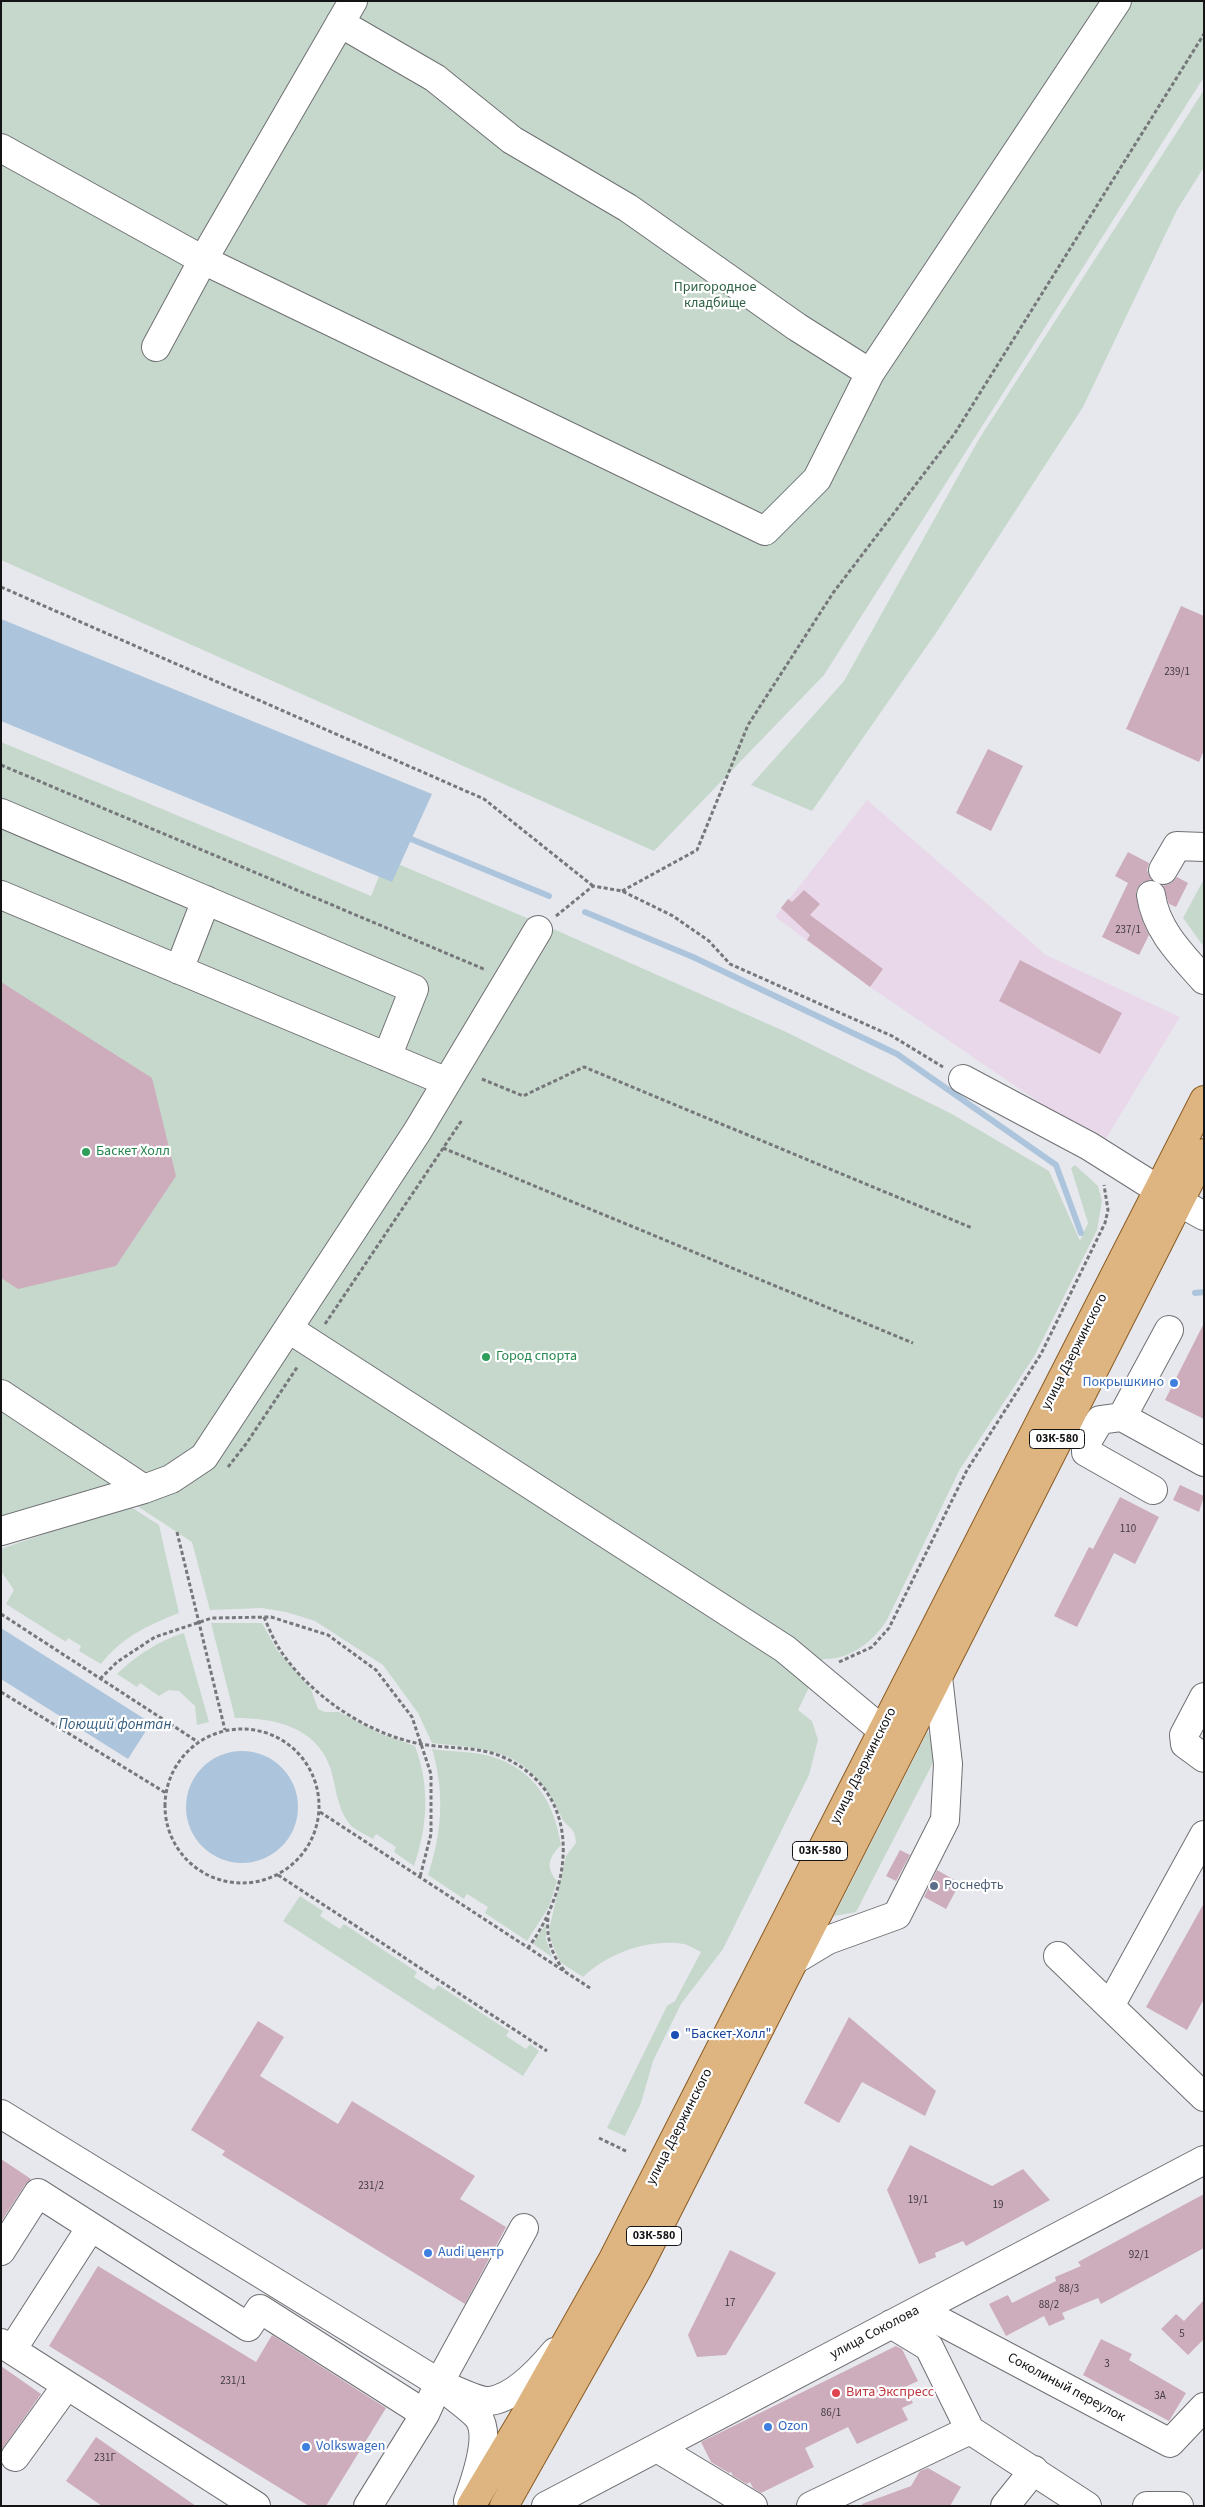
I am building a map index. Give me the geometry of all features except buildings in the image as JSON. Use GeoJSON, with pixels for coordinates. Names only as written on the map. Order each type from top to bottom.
{"type":"FeatureCollection","features":[{"type":"Feature","properties":{"kind":"main road","name":"улица Дзержинского"},"geometry":{"type":"LineString","coordinates":[[504,2506],[637,2270],[793,1961],[892,1738],[938,1677],[1066,1421],[1169,1196],[1204,1100]]}},
{"type":"Feature","properties":{"kind":"main road","name":"улица Дзержинского"},"geometry":{"type":"LineString","coordinates":[[469,2506],[578,2323],[892,1738],[1169,1196],[1204,1153]]}},
{"type":"Feature","properties":{"kind":"street"},"geometry":{"type":"LineString","coordinates":[[1,148],[203,260],[765,531],[817,479],[870,373],[1117,1]]}},
{"type":"Feature","properties":{"kind":"street"},"geometry":{"type":"LineString","coordinates":[[156,347],[203,260],[346,12],[435,78],[512,140],[628,208],[797,327],[870,373]]}},
{"type":"Feature","properties":{"kind":"street"},"geometry":{"type":"LineString","coordinates":[[1,813],[414,989],[387,1057]]}},
{"type":"Feature","properties":{"kind":"street"},"geometry":{"type":"LineString","coordinates":[[1163,870],[1177,846],[1204,848]]}},
{"type":"Feature","properties":{"kind":"street"},"geometry":{"type":"LineString","coordinates":[[1151,894],[1154,911],[1168,939],[1204,980]]}},
{"type":"Feature","properties":{"kind":"street"},"geometry":{"type":"LineString","coordinates":[[1,895],[447,1082]]}},
{"type":"Feature","properties":{"kind":"street"},"geometry":{"type":"LineString","coordinates":[[179,970],[206,900]]}},
{"type":"Feature","properties":{"kind":"street"},"geometry":{"type":"LineString","coordinates":[[1,1531],[144,1489],[170,1479],[204,1457],[289,1329],[447,1082],[538,930]]}},
{"type":"Feature","properties":{"kind":"street"},"geometry":{"type":"LineString","coordinates":[[963,1079],[1089,1146],[1204,1216]]}},
{"type":"Feature","properties":{"kind":"street"},"geometry":{"type":"LineString","coordinates":[[289,1329],[785,1649],[892,1738]]}},
{"type":"Feature","properties":{"kind":"street"},"geometry":{"type":"LineString","coordinates":[[1122,1417],[1169,1330]]}},
{"type":"Feature","properties":{"kind":"street"},"geometry":{"type":"LineString","coordinates":[[1,1394],[144,1489]]}},
{"type":"Feature","properties":{"kind":"street"},"geometry":{"type":"LineString","coordinates":[[1153,1490],[1086,1452],[1086,1444],[1100,1420],[1122,1417],[1204,1462]]}},
{"type":"Feature","properties":{"kind":"street"},"geometry":{"type":"LineString","coordinates":[[1066,1421],[1091,1435]]}},
{"type":"Feature","properties":{"kind":"street"},"geometry":{"type":"LineString","coordinates":[[793,1961],[828,1940],[896,1915],[945,1820],[948,1764],[938,1677]]}},
{"type":"Feature","properties":{"kind":"street"},"geometry":{"type":"LineString","coordinates":[[1204,1697],[1184,1735],[1185,1744],[1204,1758]]}},
{"type":"Feature","properties":{"kind":"street"},"geometry":{"type":"LineString","coordinates":[[1110,2006],[1204,1835]]}},
{"type":"Feature","properties":{"kind":"street"},"geometry":{"type":"LineString","coordinates":[[1058,1956],[1201,2088]]}},
{"type":"Feature","properties":{"kind":"street"},"geometry":{"type":"LineString","coordinates":[[1,2114],[439,2383],[468,2395],[490,2401],[509,2393],[530,2379],[578,2323]]}},
{"type":"Feature","properties":{"kind":"street","name":"улица Соколова"},"geometry":{"type":"LineString","coordinates":[[546,2506],[1204,2160]]}},
{"type":"Feature","properties":{"kind":"street"},"geometry":{"type":"LineString","coordinates":[[1,2251],[38,2193],[248,2327],[260,2309],[425,2414]]}},
{"type":"Feature","properties":{"kind":"street"},"geometry":{"type":"LineString","coordinates":[[91,2227],[7,2347],[256,2506]]}},
{"type":"Feature","properties":{"kind":"street"},"geometry":{"type":"LineString","coordinates":[[368,2506],[425,2414],[439,2383],[524,2228]]}},
{"type":"Feature","properties":{"kind":"street","name":"Соколиный переулок"},"geometry":{"type":"LineString","coordinates":[[919,2310],[1170,2443],[1204,2407]]}},
{"type":"Feature","properties":{"kind":"street"},"geometry":{"type":"LineString","coordinates":[[891,2324],[929,2347],[970,2430],[1087,2506]]}},
{"type":"Feature","properties":{"kind":"street"},"geometry":{"type":"LineString","coordinates":[[439,2383],[479,2418],[482,2452],[469,2506]]}},
{"type":"Feature","properties":{"kind":"street"},"geometry":{"type":"LineString","coordinates":[[15,2457],[66,2385]]}},
{"type":"Feature","properties":{"kind":"street"},"geometry":{"type":"LineString","coordinates":[[812,2506],[970,2430]]}},
{"type":"Feature","properties":{"kind":"street"},"geometry":{"type":"LineString","coordinates":[[657,2448],[753,2506]]}},
{"type":"Feature","properties":{"kind":"street"},"geometry":{"type":"LineString","coordinates":[[1005,2506],[1034,2470]]}},
{"type":"Feature","properties":{"kind":"street"},"geometry":{"type":"LineString","coordinates":[[1147,2506],[1179,2506]]}},
{"type":"Feature","properties":{"kind":"path"},"geometry":{"type":"LineString","coordinates":[[622,891],[697,850],[748,725],[833,593],[954,433],[1204,34]]}},
{"type":"Feature","properties":{"kind":"path"},"geometry":{"type":"LineString","coordinates":[[1,587],[484,799],[593,886],[622,891],[673,916],[709,940],[730,964],[892,1036],[963,1079]]}},
{"type":"Feature","properties":{"kind":"path"},"geometry":{"type":"LineString","coordinates":[[1,765],[490,972]]}},
{"type":"Feature","properties":{"kind":"path"},"geometry":{"type":"LineString","coordinates":[[538,930],[593,886]]}},
{"type":"Feature","properties":{"kind":"path"},"geometry":{"type":"LineString","coordinates":[[482,1079],[523,1096],[584,1067],[972,1228]]}},
{"type":"Feature","properties":{"kind":"path"},"geometry":{"type":"LineString","coordinates":[[322,1329],[462,1120]]}},
{"type":"Feature","properties":{"kind":"path"},"geometry":{"type":"LineString","coordinates":[[444,1148],[913,1343]]}},
{"type":"Feature","properties":{"kind":"path"},"geometry":{"type":"LineString","coordinates":[[836,1664],[872,1647],[889,1628],[967,1470],[1041,1354],[1105,1222],[1106,1197],[1102,1181]]}},
{"type":"Feature","properties":{"kind":"path"},"geometry":{"type":"LineString","coordinates":[[177,1532],[225,1730]]}},
{"type":"Feature","properties":{"kind":"path"},"geometry":{"type":"LineString","coordinates":[[1,1614],[198,1742]]}},
{"type":"Feature","properties":{"kind":"path"},"geometry":{"type":"LineString","coordinates":[[264,1617],[282,1652],[298,1673],[326,1698],[355,1718],[385,1733],[420,1744],[476,1750],[502,1756],[525,1770],[545,1791],[558,1817],[565,1843],[562,1870],[555,1899],[542,1928],[528,1948]]}},
{"type":"Feature","properties":{"kind":"path"},"geometry":{"type":"LineString","coordinates":[[100,1679],[117,1662],[155,1637],[212,1618],[271,1617],[328,1635],[376,1670],[412,1717],[430,1774],[430,1834],[420,1877]]}},
{"type":"Feature","properties":{"kind":"path"},"geometry":{"type":"LineString","coordinates":[[1,1692],[166,1793]]}},
{"type":"Feature","properties":{"kind":"path"},"geometry":{"type":"LineString","coordinates":[[251,1728],[276,1736],[297,1750],[312,1771],[320,1796],[319,1822],[310,1846],[293,1866],[271,1879],[246,1884],[220,1881],[197,1870],[179,1852],[167,1829],[164,1804],[168,1779],[181,1756],[198,1742],[225,1730],[251,1728]]}},
{"type":"Feature","properties":{"kind":"path"},"geometry":{"type":"LineString","coordinates":[[319,1812],[590,1988]]}},
{"type":"Feature","properties":{"kind":"path"},"geometry":{"type":"LineString","coordinates":[[278,1875],[547,2051]]}},
{"type":"Feature","properties":{"kind":"path"},"geometry":{"type":"LineString","coordinates":[[549,1914],[547,1927],[550,1940],[555,1957],[566,1973]]}},
{"type":"Feature","properties":{"kind":"path"},"geometry":{"type":"LineString","coordinates":[[599,2138],[628,2152]]}},
{"type":"Feature","properties":{"kind":"shaded area"},"geometry":{"type":"Polygon","coordinates":[[[867,800],[1046,955],[1180,1017],[1102,1145],[870,987],[775,917],[867,800]]]}},
{"type":"Feature","properties":{"kind":"green space","name":"Пригородное кладбище"},"geometry":{"type":"Polygon","coordinates":[[[1,1],[1204,1],[1204,77],[824,675],[654,851],[1,560],[1,1]]]}},
{"type":"Feature","properties":{"kind":"green space"},"geometry":{"type":"Polygon","coordinates":[[[1204,90],[1204,167],[1177,210],[1083,407],[936,633],[812,811],[751,785],[844,681],[979,439],[1204,90]]]}},
{"type":"Feature","properties":{"kind":"green space","name":"Город спорта"},"geometry":{"type":"Polygon","coordinates":[[[1,742],[371,896],[386,859],[558,931],[784,1031],[952,1114],[1049,1171],[1080,1241],[1088,1223],[1071,1168],[1075,1165],[1098,1186],[1102,1201],[1097,1230],[1035,1355],[960,1469],[887,1620],[875,1636],[860,1648],[833,1659],[823,1659],[798,1710],[812,1721],[818,1740],[809,1775],[723,1949],[681,2004],[653,2061],[641,2103],[625,2136],[607,2128],[667,2006],[675,2001],[701,1952],[684,1944],[657,1943],[643,1945],[617,1954],[593,1968],[583,1977],[560,1962],[549,1930],[566,1856],[576,1843],[574,1833],[564,1821],[538,1779],[510,1758],[494,1752],[432,1743],[418,1713],[383,1665],[315,1621],[286,1612],[262,1608],[210,1610],[192,1542],[131,1502],[1,1544],[1,742]]]}},
{"type":"Feature","properties":{"kind":"green space"},"geometry":{"type":"Polygon","coordinates":[[[1204,879],[1204,947],[1183,918],[1204,879]]]}},
{"type":"Feature","properties":{"kind":"green space"},"geometry":{"type":"Polygon","coordinates":[[[128,1505],[159,1525],[179,1613],[136,1633],[117,1647],[101,1664],[79,1651],[81,1646],[68,1638],[66,1642],[6,1604],[14,1590],[1,1571],[1,1549],[128,1505]]]}},
{"type":"Feature","properties":{"kind":"green space"},"geometry":{"type":"Polygon","coordinates":[[[211,1623],[262,1623],[277,1650],[311,1689],[318,1709],[325,1712],[339,1712],[379,1733],[415,1746],[423,1776],[425,1806],[422,1836],[414,1866],[394,1852],[396,1847],[376,1834],[373,1839],[350,1825],[341,1809],[330,1767],[323,1753],[304,1733],[278,1723],[250,1718],[235,1718],[211,1623]]]}},
{"type":"Feature","properties":{"kind":"green space"},"geometry":{"type":"Polygon","coordinates":[[[184,1633],[209,1722],[197,1725],[195,1706],[179,1691],[169,1690],[159,1696],[140,1683],[137,1687],[117,1674],[148,1649],[184,1633]]]}},
{"type":"Feature","properties":{"kind":"green space"},"geometry":{"type":"Polygon","coordinates":[[[928,1731],[936,1757],[856,1912],[834,1916],[928,1731]]]}},
{"type":"Feature","properties":{"kind":"green space"},"geometry":{"type":"Polygon","coordinates":[[[432,1749],[483,1754],[506,1762],[519,1769],[530,1779],[540,1790],[547,1802],[558,1830],[561,1845],[550,1862],[551,1871],[557,1881],[549,1907],[527,1941],[485,1913],[488,1907],[467,1894],[464,1899],[428,1875],[436,1844],[440,1812],[439,1781],[432,1749]]]}},
{"type":"Feature","properties":{"kind":"green space"},"geometry":{"type":"Polygon","coordinates":[[[300,1896],[323,1911],[320,1916],[340,1929],[344,1924],[417,1972],[414,1977],[434,1990],[438,1985],[509,2031],[506,2036],[526,2049],[530,2044],[539,2051],[523,2076],[283,1921],[300,1896]]]}},
{"type":"Feature","properties":{"kind":"green space"},"geometry":{"type":"Polygon","coordinates":[[[546,1924],[546,1939],[552,1957],[533,1944],[546,1924]]]}},
{"type":"Feature","properties":{"kind":"water"},"geometry":{"type":"Polygon","coordinates":[[[1,619],[432,794],[392,882],[1,721],[1,619]]]}},
{"type":"Feature","properties":{"kind":"water","name":"Поющий фонтан"},"geometry":{"type":"Polygon","coordinates":[[[1,1628],[151,1723],[128,1759],[1,1679],[1,1628]]]}},
{"type":"Feature","properties":{"kind":"water"},"geometry":{"type":"Polygon","coordinates":[[[242,1751],[263,1755],[282,1767],[294,1786],[298,1807],[294,1828],[282,1847],[263,1859],[242,1863],[221,1859],[202,1847],[190,1828],[186,1807],[190,1786],[202,1767],[221,1755],[242,1751]]]}},
{"type":"Feature","properties":{"kind":"waterway"},"geometry":{"type":"LineString","coordinates":[[411,839],[549,896]]}},
{"type":"Feature","properties":{"kind":"waterway"},"geometry":{"type":"LineString","coordinates":[[585,912],[693,957],[897,1054],[1056,1165],[1081,1233]]}},
{"type":"Feature","properties":{"kind":"waterway"},"geometry":{"type":"LineString","coordinates":[[1195,1293],[1204,1292]]}},
{"type":"Feature","properties":{"kind":"place","name":"Баскет Холл"},"geometry":{"type":"Point","coordinates":[86,1152]}},
{"type":"Feature","properties":{"kind":"place","name":"Город спорта"},"geometry":{"type":"Point","coordinates":[486,1357]}},
{"type":"Feature","properties":{"kind":"place","name":"Покрышкино"},"geometry":{"type":"Point","coordinates":[1174,1383]}},
{"type":"Feature","properties":{"kind":"place","name":"Роснефть"},"geometry":{"type":"Point","coordinates":[934,1886]}},
{"type":"Feature","properties":{"kind":"place","name":"\"Баскет-Холл\""},"geometry":{"type":"Point","coordinates":[675,2035]}},
{"type":"Feature","properties":{"kind":"place","name":"Audi центр"},"geometry":{"type":"Point","coordinates":[428,2253]}},
{"type":"Feature","properties":{"kind":"place","name":"Вита Экспресс"},"geometry":{"type":"Point","coordinates":[836,2393]}},
{"type":"Feature","properties":{"kind":"place","name":"Ozon"},"geometry":{"type":"Point","coordinates":[768,2427]}},
{"type":"Feature","properties":{"kind":"place","name":"Volkswagen"},"geometry":{"type":"Point","coordinates":[306,2447]}}]}
